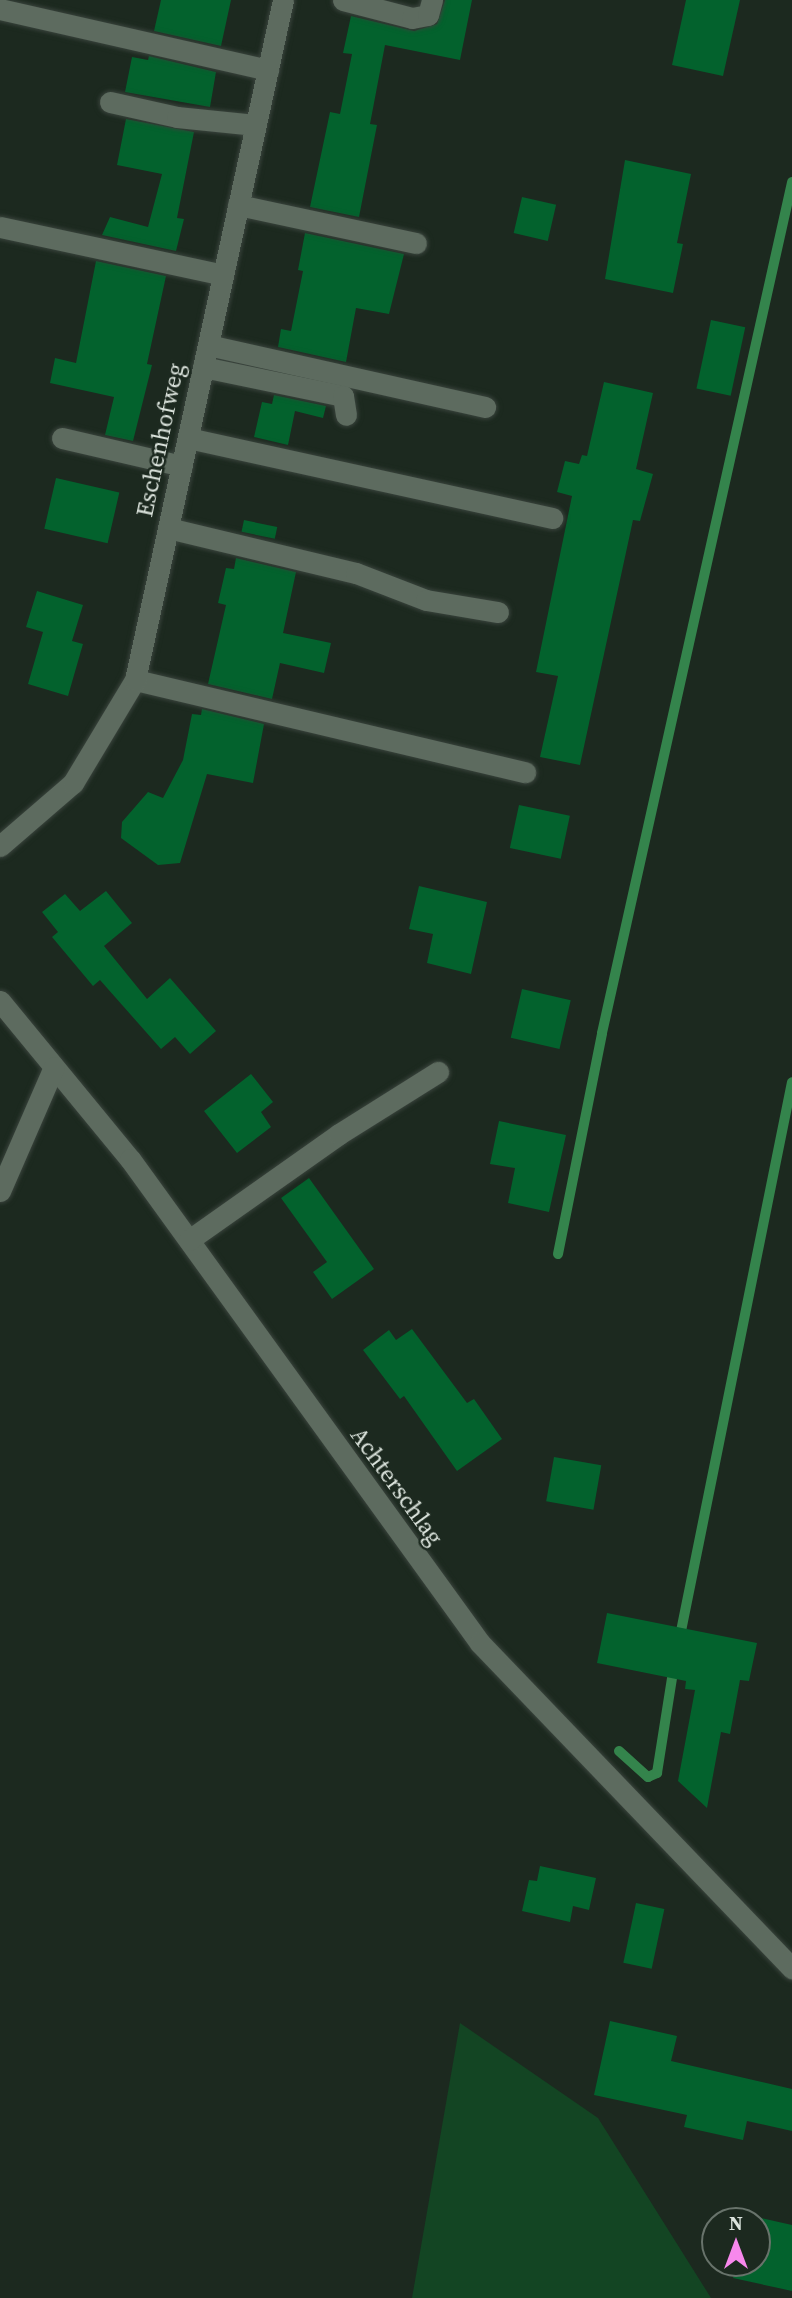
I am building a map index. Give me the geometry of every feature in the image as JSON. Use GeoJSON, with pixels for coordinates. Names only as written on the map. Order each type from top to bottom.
{"type":"FeatureCollection","features":[{"type":"Feature","properties":{"kind":"street","name":"Eschenhofweg"},"geometry":{"type":"LineString","coordinates":[[0,846],[73,783],[135,680],[283,0]]}},
{"type":"Feature","properties":{"kind":"street"},"geometry":{"type":"LineString","coordinates":[[343,0],[412,18],[428,15],[432,0]]}},
{"type":"Feature","properties":{"kind":"street"},"geometry":{"type":"LineString","coordinates":[[0,9],[268,70]]}},
{"type":"Feature","properties":{"kind":"street"},"geometry":{"type":"LineString","coordinates":[[110,102],[177,117],[256,125]]}},
{"type":"Feature","properties":{"kind":"street"},"geometry":{"type":"LineString","coordinates":[[239,205],[416,243]]}},
{"type":"Feature","properties":{"kind":"street"},"geometry":{"type":"LineString","coordinates":[[0,227],[223,275]]}},
{"type":"Feature","properties":{"kind":"street"},"geometry":{"type":"LineString","coordinates":[[208,345],[485,407]]}},
{"type":"Feature","properties":{"kind":"street"},"geometry":{"type":"LineString","coordinates":[[203,367],[343,396],[348,402],[346,415]]}},
{"type":"Feature","properties":{"kind":"street"},"geometry":{"type":"LineString","coordinates":[[62,438],[182,466]]}},
{"type":"Feature","properties":{"kind":"street"},"geometry":{"type":"LineString","coordinates":[[188,438],[552,518]]}},
{"type":"Feature","properties":{"kind":"street"},"geometry":{"type":"LineString","coordinates":[[168,527],[356,573],[426,600],[498,612]]}},
{"type":"Feature","properties":{"kind":"street"},"geometry":{"type":"LineString","coordinates":[[135,680],[323,728],[525,772]]}},
{"type":"Feature","properties":{"kind":"street","name":"Achterschlag"},"geometry":{"type":"LineString","coordinates":[[0,1001],[130,1158],[480,1643],[792,1968]]}},
{"type":"Feature","properties":{"kind":"street"},"geometry":{"type":"LineString","coordinates":[[0,1191],[54,1067]]}},
{"type":"Feature","properties":{"kind":"street"},"geometry":{"type":"LineString","coordinates":[[189,1240],[339,1134],[438,1072]]}},
{"type":"Feature","properties":{"kind":"green space"},"geometry":{"type":"Polygon","coordinates":[[[460,2023],[598,2118],[711,2298],[412,2298],[460,2023]]]}},
{"type":"Feature","properties":{"kind":"building"},"geometry":{"type":"Polygon","coordinates":[[[161,0],[231,0],[221,46],[154,31],[161,0]]]}},
{"type":"Feature","properties":{"kind":"building"},"geometry":{"type":"Polygon","coordinates":[[[445,0],[472,0],[460,60],[385,45],[370,124],[377,125],[359,217],[310,207],[330,112],[340,114],[352,54],[343,53],[351,16],[414,31],[437,24],[445,0]]]}},
{"type":"Feature","properties":{"kind":"building"},"geometry":{"type":"Polygon","coordinates":[[[686,0],[740,0],[723,76],[672,65],[686,0]]]}},
{"type":"Feature","properties":{"kind":"building"},"geometry":{"type":"Polygon","coordinates":[[[149,56],[216,72],[210,107],[125,92],[132,57],[148,60],[149,56]]]}},
{"type":"Feature","properties":{"kind":"building"},"geometry":{"type":"Polygon","coordinates":[[[126,119],[194,132],[177,218],[184,219],[176,251],[102,235],[110,217],[148,227],[162,174],[117,165],[126,119]]]}},
{"type":"Feature","properties":{"kind":"building"},"geometry":{"type":"Polygon","coordinates":[[[625,160],[691,174],[677,243],[683,244],[673,293],[605,279],[625,160]]]}},
{"type":"Feature","properties":{"kind":"building"},"geometry":{"type":"Polygon","coordinates":[[[522,197],[556,205],[548,241],[514,233],[522,197]]]}},
{"type":"Feature","properties":{"kind":"building"},"geometry":{"type":"Polygon","coordinates":[[[305,233],[404,254],[389,314],[356,308],[346,362],[278,347],[281,329],[291,331],[303,271],[298,270],[305,233]]]}},
{"type":"Feature","properties":{"kind":"building"},"geometry":{"type":"Polygon","coordinates":[[[96,261],[166,276],[147,364],[152,365],[133,441],[105,435],[114,397],[50,383],[55,358],[76,363],[96,261]]]}},
{"type":"Feature","properties":{"kind":"building"},"geometry":{"type":"Polygon","coordinates":[[[711,320],[745,327],[731,396],[696,388],[711,320]]]}},
{"type":"Feature","properties":{"kind":"building"},"geometry":{"type":"Polygon","coordinates":[[[604,382],[653,393],[636,469],[653,474],[640,521],[633,520],[580,765],[540,757],[558,676],[536,672],[572,496],[557,492],[565,461],[579,464],[582,455],[587,456],[604,382]]]}},
{"type":"Feature","properties":{"kind":"building"},"geometry":{"type":"Polygon","coordinates":[[[274,395],[326,406],[323,418],[295,411],[288,445],[254,437],[262,402],[272,404],[274,395]]]}},
{"type":"Feature","properties":{"kind":"building"},"geometry":{"type":"Polygon","coordinates":[[[56,478],[119,493],[108,543],[44,529],[56,478]]]}},
{"type":"Feature","properties":{"kind":"building"},"geometry":{"type":"Polygon","coordinates":[[[244,520],[277,527],[275,539],[242,532],[244,520]]]}},
{"type":"Feature","properties":{"kind":"building"},"geometry":{"type":"Polygon","coordinates":[[[236,558],[296,572],[283,633],[331,643],[324,673],[280,663],[272,699],[208,684],[226,605],[218,603],[226,568],[234,569],[236,558]]]}},
{"type":"Feature","properties":{"kind":"building"},"geometry":{"type":"Polygon","coordinates":[[[37,591],[83,605],[72,641],[83,644],[68,696],[28,684],[43,632],[26,627],[37,591]]]}},
{"type":"Feature","properties":{"kind":"building"},"geometry":{"type":"Polygon","coordinates":[[[202,709],[264,724],[253,783],[207,774],[180,863],[158,865],[121,838],[122,822],[148,792],[163,798],[183,760],[192,714],[201,715],[202,709]]]}},
{"type":"Feature","properties":{"kind":"building"},"geometry":{"type":"Polygon","coordinates":[[[519,805],[570,816],[561,859],[510,848],[519,805]]]}},
{"type":"Feature","properties":{"kind":"building"},"geometry":{"type":"Polygon","coordinates":[[[419,886],[487,902],[471,974],[427,963],[433,934],[409,929],[419,886]]]}},
{"type":"Feature","properties":{"kind":"building"},"geometry":{"type":"Polygon","coordinates":[[[106,891],[132,923],[104,946],[147,999],[170,978],[216,1031],[190,1054],[175,1037],[161,1049],[100,980],[93,986],[52,937],[58,932],[42,912],[65,894],[80,911],[106,891]]]}},
{"type":"Feature","properties":{"kind":"building"},"geometry":{"type":"Polygon","coordinates":[[[522,989],[571,1000],[559,1049],[511,1038],[522,989]]]}},
{"type":"Feature","properties":{"kind":"building"},"geometry":{"type":"Polygon","coordinates":[[[251,1074],[273,1102],[261,1112],[271,1127],[237,1153],[204,1111],[251,1074]]]}},
{"type":"Feature","properties":{"kind":"building"},"geometry":{"type":"Polygon","coordinates":[[[499,1121],[566,1135],[549,1212],[508,1203],[515,1168],[490,1164],[499,1121]]]}},
{"type":"Feature","properties":{"kind":"building"},"geometry":{"type":"Polygon","coordinates":[[[309,1178],[374,1269],[332,1299],[313,1272],[327,1262],[281,1198],[309,1178]]]}},
{"type":"Feature","properties":{"kind":"building"},"geometry":{"type":"Polygon","coordinates":[[[412,1329],[467,1403],[474,1399],[502,1439],[457,1471],[404,1396],[400,1399],[363,1350],[389,1330],[396,1340],[412,1329]]]}},
{"type":"Feature","properties":{"kind":"building"},"geometry":{"type":"Polygon","coordinates":[[[554,1457],[601,1465],[593,1510],[546,1501],[554,1457]]]}},
{"type":"Feature","properties":{"kind":"building"},"geometry":{"type":"Polygon","coordinates":[[[607,1613],[757,1643],[749,1681],[740,1680],[730,1734],[721,1732],[707,1808],[678,1781],[695,1690],[685,1689],[686,1681],[597,1663],[607,1613]]]}},
{"type":"Feature","properties":{"kind":"building"},"geometry":{"type":"Polygon","coordinates":[[[540,1866],[596,1878],[589,1910],[573,1906],[570,1922],[522,1911],[529,1880],[537,1881],[540,1866]]]}},
{"type":"Feature","properties":{"kind":"building"},"geometry":{"type":"Polygon","coordinates":[[[636,1903],[664,1909],[652,1969],[623,1963],[636,1903]]]}},
{"type":"Feature","properties":{"kind":"building"},"geometry":{"type":"Polygon","coordinates":[[[610,2021],[677,2036],[671,2061],[792,2089],[792,2131],[747,2121],[743,2140],[684,2127],[687,2115],[594,2095],[610,2021]]]}},
{"type":"Feature","properties":{"kind":"building"},"geometry":{"type":"Polygon","coordinates":[[[771,2220],[792,2225],[792,2291],[733,2278],[771,2277],[771,2220]]]}},
{"type":"Feature","properties":{"kind":"waterway"},"geometry":{"type":"LineString","coordinates":[[558,1254],[602,1033],[792,182]]}},
{"type":"Feature","properties":{"kind":"waterway"},"geometry":{"type":"LineString","coordinates":[[679,1641],[792,1082]]}},
{"type":"Feature","properties":{"kind":"waterway"},"geometry":{"type":"LineString","coordinates":[[619,1751],[648,1777],[657,1773],[674,1666]]}}]}
